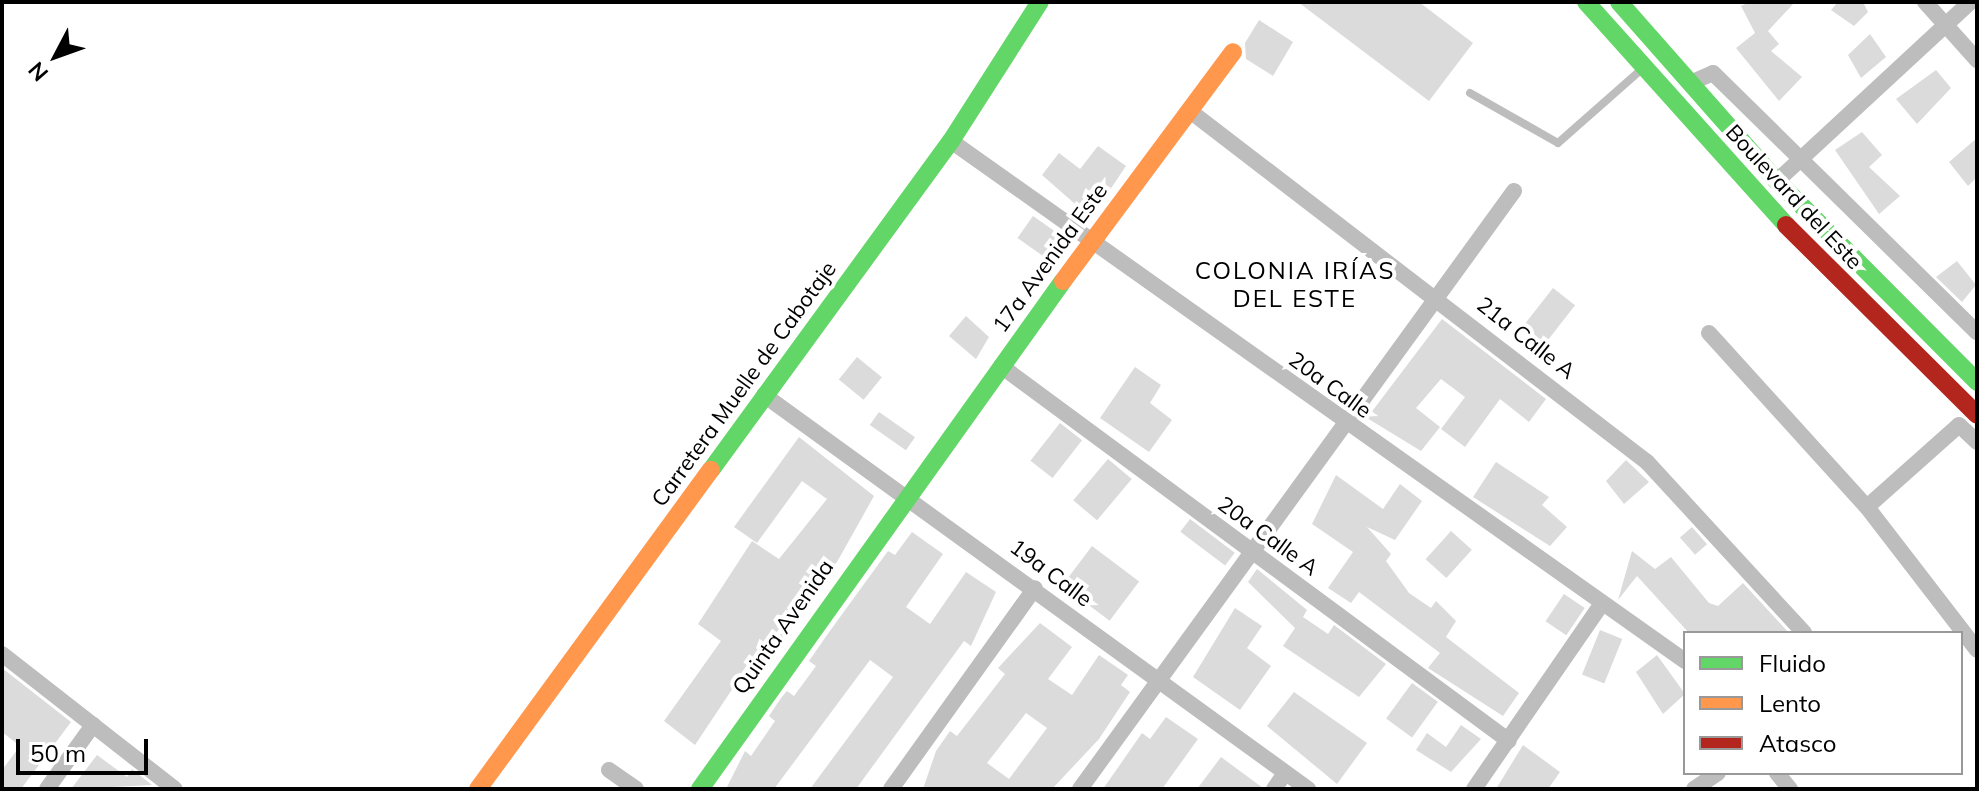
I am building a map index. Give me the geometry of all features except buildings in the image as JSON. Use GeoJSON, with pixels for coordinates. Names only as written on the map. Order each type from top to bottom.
{"type":"FeatureCollection","features":[{"type":"Feature","properties":{"kind":"main road","name":"Carretera Muelle de Cabotaje"},"geometry":{"type":"LineString","coordinates":[[478,789],[951,141],[1040,2]]}},
{"type":"Feature","properties":{"kind":"main road","name":"Boulevard del Este"},"geometry":{"type":"LineString","coordinates":[[1586,2],[1809,250],[1977,415]]}},
{"type":"Feature","properties":{"kind":"main road"},"geometry":{"type":"LineString","coordinates":[[1619,2],[1777,181],[1977,382]]}},
{"type":"Feature","properties":{"kind":"main road","name":"17a Avenida Este"},"geometry":{"type":"LineString","coordinates":[[906,492],[1233,52]]}},
{"type":"Feature","properties":{"kind":"main road","name":"Quinta Avenida"},"geometry":{"type":"LineString","coordinates":[[700,789],[906,492]]}},
{"type":"Feature","properties":{"kind":"street"},"geometry":{"type":"LineString","coordinates":[[1925,2],[1977,60]]}},
{"type":"Feature","properties":{"kind":"street"},"geometry":{"type":"LineString","coordinates":[[1777,181],[1970,2]]}},
{"type":"Feature","properties":{"kind":"street"},"geometry":{"type":"LineString","coordinates":[[1690,83],[1713,73],[1797,162],[1977,332]]}},
{"type":"Feature","properties":{"kind":"street","name":"21a Calle A"},"geometry":{"type":"LineString","coordinates":[[1190,111],[1437,295],[1647,462],[1802,631]]}},
{"type":"Feature","properties":{"kind":"street","name":"20a Calle"},"geometry":{"type":"LineString","coordinates":[[951,141],[1344,423],[1683,660]]}},
{"type":"Feature","properties":{"kind":"street"},"geometry":{"type":"LineString","coordinates":[[1080,789],[1156,680],[1253,552],[1514,191]]}},
{"type":"Feature","properties":{"kind":"street"},"geometry":{"type":"LineString","coordinates":[[1709,333],[1867,507],[1958,630],[1977,618]]}},
{"type":"Feature","properties":{"kind":"street","name":"20a Calle A"},"geometry":{"type":"LineString","coordinates":[[1001,366],[1509,741]]}},
{"type":"Feature","properties":{"kind":"street","name":"19a Calle"},"geometry":{"type":"LineString","coordinates":[[764,395],[906,492],[1156,680],[1308,789]]}},
{"type":"Feature","properties":{"kind":"street"},"geometry":{"type":"LineString","coordinates":[[1867,507],[1959,425],[1977,442]]}},
{"type":"Feature","properties":{"kind":"street"},"geometry":{"type":"LineString","coordinates":[[891,789],[1035,588]]}},
{"type":"Feature","properties":{"kind":"street"},"geometry":{"type":"LineString","coordinates":[[1474,789],[1601,605]]}},
{"type":"Feature","properties":{"kind":"street"},"geometry":{"type":"LineString","coordinates":[[1963,635],[1977,650]]}},
{"type":"Feature","properties":{"kind":"street"},"geometry":{"type":"LineString","coordinates":[[2,654],[175,789]]}},
{"type":"Feature","properties":{"kind":"street"},"geometry":{"type":"LineString","coordinates":[[47,789],[93,725]]}},
{"type":"Feature","properties":{"kind":"street"},"geometry":{"type":"LineString","coordinates":[[609,770],[636,789]]}},
{"type":"Feature","properties":{"kind":"street"},"geometry":{"type":"LineString","coordinates":[[1274,789],[1285,773]]}},
{"type":"Feature","properties":{"kind":"street"},"geometry":{"type":"LineString","coordinates":[[1694,789],[1715,775]]}},
{"type":"Feature","properties":{"kind":"lane"},"geometry":{"type":"LineString","coordinates":[[1470,93],[1558,143],[1644,68]]}},
{"type":"Feature","properties":{"kind":"traffic: fast"},"geometry":{"type":"LineString","coordinates":[[711,470],[951,141],[1040,2]]}},
{"type":"Feature","properties":{"kind":"traffic: fast"},"geometry":{"type":"LineString","coordinates":[[1586,2],[1786,225]]}},
{"type":"Feature","properties":{"kind":"traffic: fast"},"geometry":{"type":"LineString","coordinates":[[1619,2],[1777,181],[1977,382]]}},
{"type":"Feature","properties":{"kind":"traffic: fast"},"geometry":{"type":"LineString","coordinates":[[700,789],[1063,281]]}},
{"type":"Feature","properties":{"kind":"traffic: slow"},"geometry":{"type":"LineString","coordinates":[[1063,281],[1233,52]]}},
{"type":"Feature","properties":{"kind":"traffic: slow"},"geometry":{"type":"LineString","coordinates":[[478,789],[711,470]]}},
{"type":"Feature","properties":{"kind":"traffic: jam"},"geometry":{"type":"LineString","coordinates":[[1786,225],[1977,415]]}},
{"type":"Feature","properties":{"kind":"district","name":"COLONIA IRÍAS DEL ESTE"},"geometry":{"type":"Point","coordinates":[1295,285]}}]}
